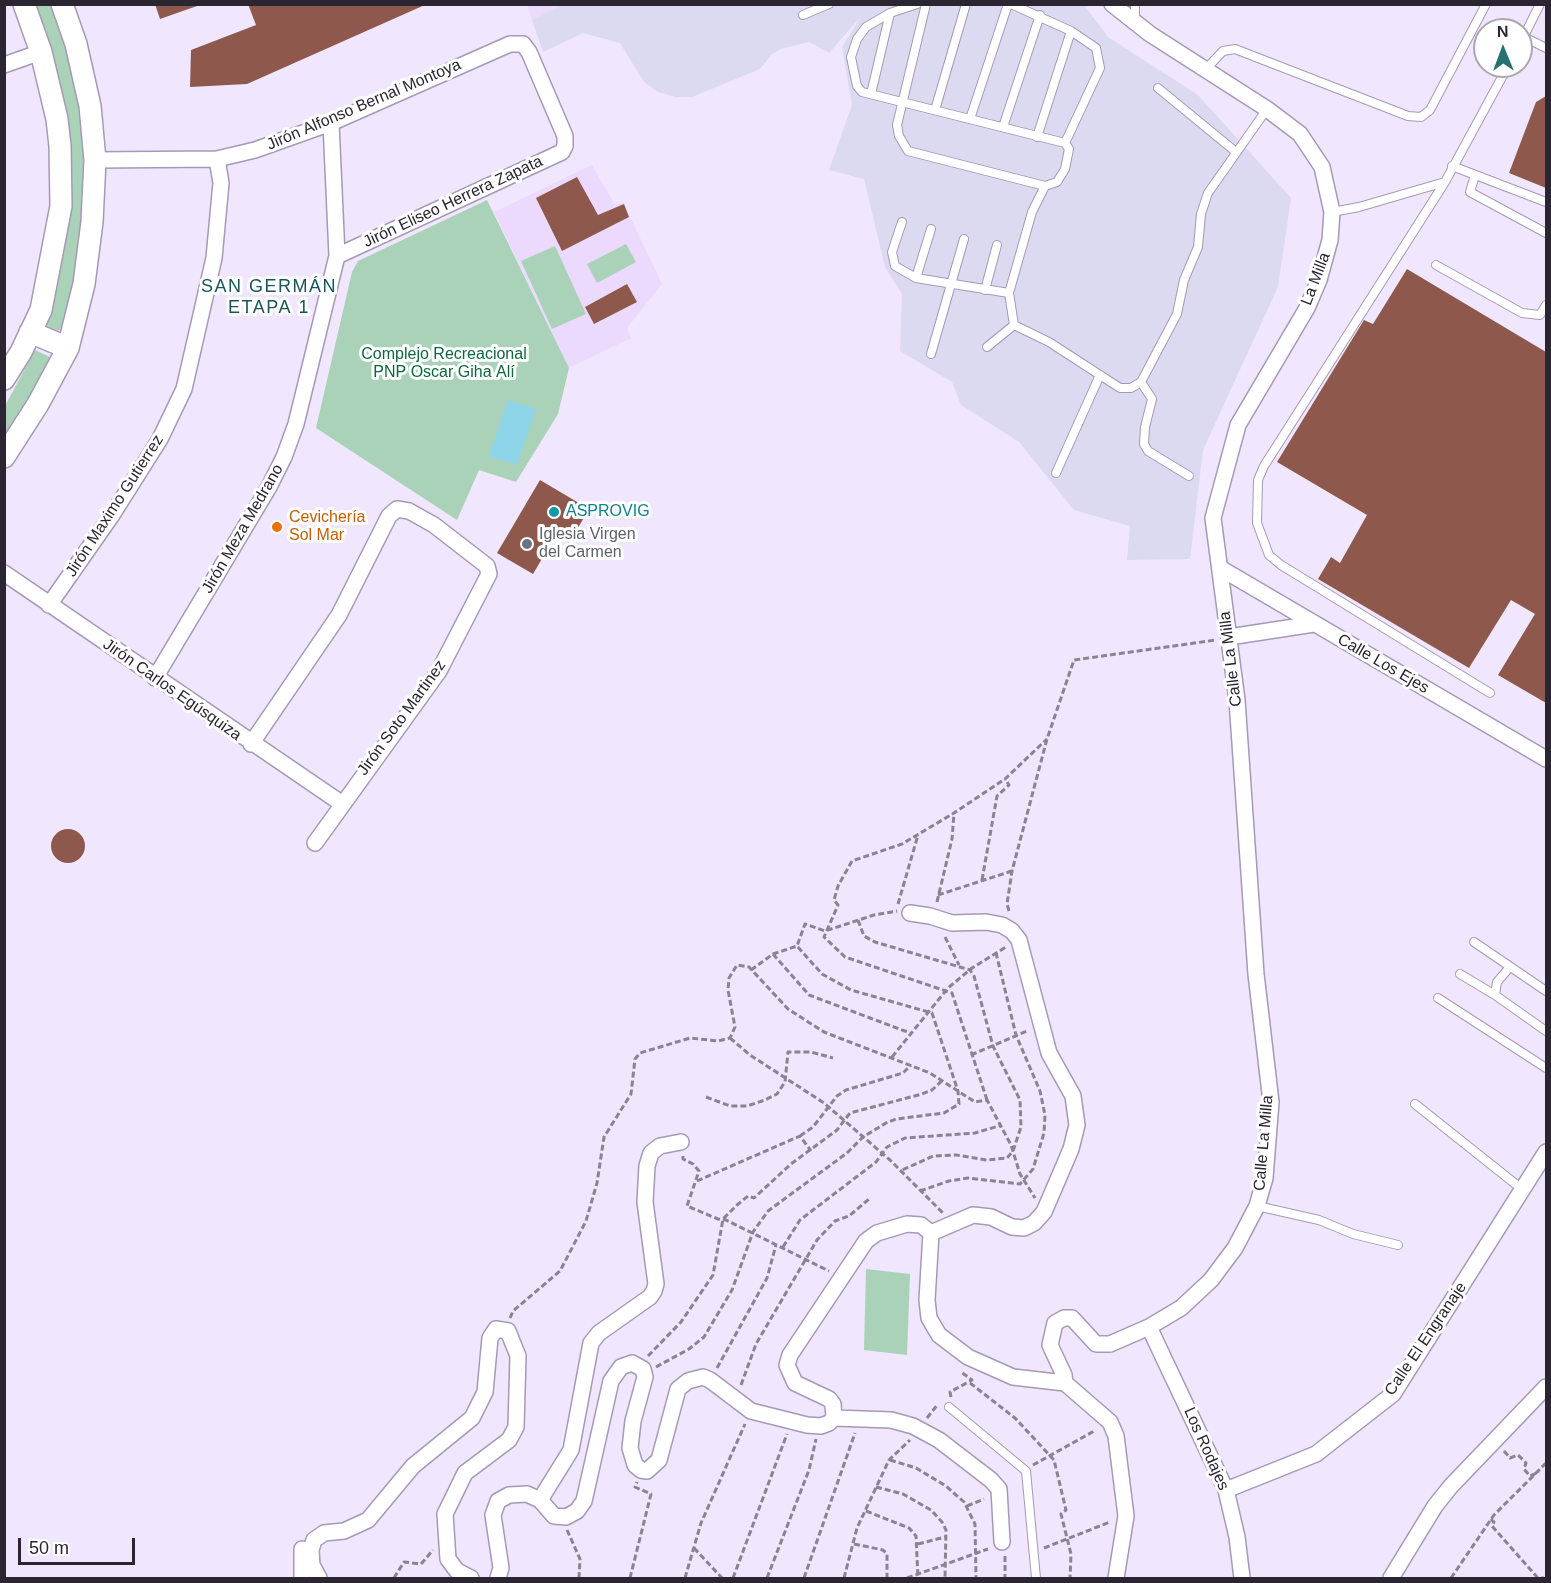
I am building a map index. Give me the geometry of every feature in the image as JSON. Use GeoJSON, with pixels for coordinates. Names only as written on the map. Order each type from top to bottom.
{"type":"FeatureCollection","features":[{"type":"Feature","properties":{"kind":"main road"},"geometry":{"type":"LineString","coordinates":[[4,379],[41,310],[61,206],[57,119],[41,52],[24,4]]}},
{"type":"Feature","properties":{"kind":"main road"},"geometry":{"type":"LineString","coordinates":[[4,457],[38,404],[68,348],[76,326],[84,284],[92,222],[95,160],[84,74],[62,4]]}},
{"type":"Feature","properties":{"kind":"main road"},"geometry":{"type":"LineString","coordinates":[[30,332],[68,348]]}},
{"type":"Feature","properties":{"kind":"street","name":"La Milla"},"geometry":{"type":"LineString","coordinates":[[1112,4],[1135,23],[1267,109],[1300,134],[1313,150],[1322,167],[1332,212],[1330,240],[1325,263],[1307,308],[1238,425],[1213,518],[1220,568]]}},
{"type":"Feature","properties":{"kind":"street","name":"Jirón Alfonso Bernal Montoya"},"geometry":{"type":"LineString","coordinates":[[95,160],[217,159],[264,148],[331,123],[510,44],[523,44],[529,52],[566,146]]}},
{"type":"Feature","properties":{"kind":"street"},"geometry":{"type":"LineString","coordinates":[[4,65],[41,52]]}},
{"type":"Feature","properties":{"kind":"street","name":"Jirón Meza Medrano"},"geometry":{"type":"LineString","coordinates":[[155,678],[284,457],[299,413],[337,256],[331,123]]}},
{"type":"Feature","properties":{"kind":"street","name":"Jirón Eliseo Herrera Zapata"},"geometry":{"type":"LineString","coordinates":[[337,256],[561,152],[566,146]]}},
{"type":"Feature","properties":{"kind":"street","name":"Jirón Maximo Gutierrez"},"geometry":{"type":"LineString","coordinates":[[49,605],[118,506],[160,439],[184,389],[214,258],[220,183],[217,159]]}},
{"type":"Feature","properties":{"kind":"street","name":"Jirón Soto Martinez"},"geometry":{"type":"LineString","coordinates":[[250,744],[339,615],[389,516],[398,509],[409,511],[434,525],[487,566],[489,574],[439,671],[341,803],[315,843]]}},
{"type":"Feature","properties":{"kind":"street","name":"Calle Los Ejes"},"geometry":{"type":"LineString","coordinates":[[1220,568],[1546,759]]}},
{"type":"Feature","properties":{"kind":"street","name":"Calle La Milla"},"geometry":{"type":"LineString","coordinates":[[1065,1383],[1064,1375],[1050,1345],[1055,1323],[1064,1318],[1072,1318],[1096,1344],[1110,1344],[1149,1327],[1181,1308],[1212,1280],[1235,1248],[1257,1206],[1265,1178],[1271,1102],[1256,974],[1237,700],[1220,568]]}},
{"type":"Feature","properties":{"kind":"street","name":"Jirón Carlos Egúsquiza"},"geometry":{"type":"LineString","coordinates":[[4,573],[250,744],[341,803]]}},
{"type":"Feature","properties":{"kind":"street"},"geometry":{"type":"LineString","coordinates":[[1229,637],[1314,624]]}},
{"type":"Feature","properties":{"kind":"street"},"geometry":{"type":"LineString","coordinates":[[903,912],[952,923],[986,922],[1002,925],[1017,937],[1048,1053],[1073,1095],[1077,1125],[1071,1149],[1044,1212],[1034,1223],[1024,1228],[1012,1227],[982,1214],[964,1217],[931,1233]]}},
{"type":"Feature","properties":{"kind":"street"},"geometry":{"type":"LineString","coordinates":[[540,1500],[571,1450],[591,1343],[599,1333],[650,1297],[654,1291],[656,1284],[645,1202],[647,1166],[651,1153],[660,1146],[681,1142]]}},
{"type":"Feature","properties":{"kind":"street","name":"Calle El Engranaje"},"geometry":{"type":"LineString","coordinates":[[1226,1490],[1316,1454],[1393,1394],[1546,1152]]}},
{"type":"Feature","properties":{"kind":"street"},"geometry":{"type":"LineString","coordinates":[[498,1578],[501,1568],[493,1515],[498,1501],[509,1495],[526,1494],[540,1500],[554,1516],[562,1517],[577,1511],[584,1501],[611,1381],[621,1367],[632,1363],[642,1370],[630,1448],[635,1465],[641,1470],[647,1471],[659,1460],[678,1389],[688,1381],[704,1377],[751,1411],[817,1426],[830,1423],[834,1418],[833,1404],[829,1399],[795,1383],[787,1365],[796,1344],[867,1241],[877,1233],[907,1224],[921,1225],[931,1233]]}},
{"type":"Feature","properties":{"kind":"street"},"geometry":{"type":"LineString","coordinates":[[931,1233],[927,1300],[929,1318],[939,1335],[968,1357],[1013,1377],[1065,1383],[1110,1422],[1116,1436],[1126,1516],[1116,1578]]}},
{"type":"Feature","properties":{"kind":"street","name":"Los Rodajes"},"geometry":{"type":"LineString","coordinates":[[1149,1327],[1226,1490],[1237,1537],[1242,1578]]}},
{"type":"Feature","properties":{"kind":"street"},"geometry":{"type":"LineString","coordinates":[[319,1578],[312,1565],[311,1550],[314,1540],[324,1533],[344,1531],[368,1520],[413,1466],[472,1418],[485,1392],[490,1338],[496,1329],[508,1331],[518,1356],[516,1427],[510,1440],[465,1473],[445,1514],[444,1540],[448,1559],[457,1571],[471,1578]]}},
{"type":"Feature","properties":{"kind":"street"},"geometry":{"type":"LineString","coordinates":[[1390,1578],[1435,1506],[1546,1387]]}},
{"type":"Feature","properties":{"kind":"street"},"geometry":{"type":"LineString","coordinates":[[834,1418],[891,1420],[916,1428],[939,1440],[992,1480],[999,1489],[1002,1542]]}},
{"type":"Feature","properties":{"kind":"street"},"geometry":{"type":"LineString","coordinates":[[302,1578],[303,1548],[324,1533]]}},
{"type":"Feature","properties":{"kind":"lane"},"geometry":{"type":"LineString","coordinates":[[803,15],[829,4]]}},
{"type":"Feature","properties":{"kind":"lane"},"geometry":{"type":"LineString","coordinates":[[917,4],[890,14],[866,27],[857,39],[851,57],[856,86],[862,92],[871,94],[903,102],[935,110],[970,119],[1003,127],[1037,137],[1065,143],[1069,149],[1065,168],[1057,182],[1045,186],[908,151],[899,136],[897,125],[903,102],[926,4]]}},
{"type":"Feature","properties":{"kind":"lane"},"geometry":{"type":"LineString","coordinates":[[935,110],[966,4]]}},
{"type":"Feature","properties":{"kind":"lane"},"geometry":{"type":"LineString","coordinates":[[970,119],[1010,4],[1040,15],[1071,31],[1095,48],[1100,68],[1065,143]]}},
{"type":"Feature","properties":{"kind":"lane"},"geometry":{"type":"LineString","coordinates":[[1135,4],[1135,23]]}},
{"type":"Feature","properties":{"kind":"lane"},"geometry":{"type":"LineString","coordinates":[[1205,70],[1222,51],[1235,49],[1408,116],[1421,117],[1430,110],[1486,4]]}},
{"type":"Feature","properties":{"kind":"lane"},"geometry":{"type":"LineString","coordinates":[[1533,18],[1540,4]]}},
{"type":"Feature","properties":{"kind":"lane"},"geometry":{"type":"LineString","coordinates":[[871,94],[890,14]]}},
{"type":"Feature","properties":{"kind":"lane"},"geometry":{"type":"LineString","coordinates":[[1003,127],[1040,15]]}},
{"type":"Feature","properties":{"kind":"lane"},"geometry":{"type":"LineString","coordinates":[[1037,137],[1071,31]]}},
{"type":"Feature","properties":{"kind":"lane"},"geometry":{"type":"LineString","coordinates":[[1490,693],[1281,565],[1269,555],[1257,523],[1258,480],[1264,466],[1445,182],[1501,78]]}},
{"type":"Feature","properties":{"kind":"lane"},"geometry":{"type":"LineString","coordinates":[[1158,88],[1236,152]]}},
{"type":"Feature","properties":{"kind":"lane"},"geometry":{"type":"LineString","coordinates":[[1014,325],[1049,342],[1120,388],[1131,388],[1140,382],[1177,314],[1184,280],[1198,247],[1201,214],[1208,193],[1267,109]]}},
{"type":"Feature","properties":{"kind":"lane"},"geometry":{"type":"LineString","coordinates":[[1452,166],[1546,202]]}},
{"type":"Feature","properties":{"kind":"lane"},"geometry":{"type":"LineString","coordinates":[[1475,175],[1470,192],[1546,233]]}},
{"type":"Feature","properties":{"kind":"lane"},"geometry":{"type":"LineString","coordinates":[[1332,212],[1359,207],[1445,182]]}},
{"type":"Feature","properties":{"kind":"lane"},"geometry":{"type":"LineString","coordinates":[[1014,325],[1009,293],[1032,212],[1045,186]]}},
{"type":"Feature","properties":{"kind":"lane"},"geometry":{"type":"LineString","coordinates":[[902,222],[892,252],[895,266],[916,278],[1009,293]]}},
{"type":"Feature","properties":{"kind":"lane"},"geometry":{"type":"LineString","coordinates":[[916,278],[932,229]]}},
{"type":"Feature","properties":{"kind":"lane"},"geometry":{"type":"LineString","coordinates":[[931,354],[964,239]]}},
{"type":"Feature","properties":{"kind":"lane"},"geometry":{"type":"LineString","coordinates":[[985,290],[997,245]]}},
{"type":"Feature","properties":{"kind":"lane"},"geometry":{"type":"LineString","coordinates":[[1436,265],[1522,313],[1540,315],[1546,305]]}},
{"type":"Feature","properties":{"kind":"lane"},"geometry":{"type":"LineString","coordinates":[[987,347],[1014,325]]}},
{"type":"Feature","properties":{"kind":"lane"},"geometry":{"type":"LineString","coordinates":[[1056,473],[1100,375]]}},
{"type":"Feature","properties":{"kind":"lane"},"geometry":{"type":"LineString","coordinates":[[1140,382],[1152,399],[1145,427],[1144,444],[1148,451],[1189,476]]}},
{"type":"Feature","properties":{"kind":"lane"},"geometry":{"type":"LineString","coordinates":[[1474,942],[1546,991]]}},
{"type":"Feature","properties":{"kind":"lane"},"geometry":{"type":"LineString","coordinates":[[1495,994],[1497,982],[1510,968]]}},
{"type":"Feature","properties":{"kind":"lane"},"geometry":{"type":"LineString","coordinates":[[1460,974],[1495,994],[1546,1031]]}},
{"type":"Feature","properties":{"kind":"lane"},"geometry":{"type":"LineString","coordinates":[[1438,998],[1546,1068]]}},
{"type":"Feature","properties":{"kind":"lane"},"geometry":{"type":"LineString","coordinates":[[1415,1104],[1523,1190]]}},
{"type":"Feature","properties":{"kind":"lane"},"geometry":{"type":"LineString","coordinates":[[1257,1206],[1319,1220],[1353,1234],[1398,1245]]}},
{"type":"Feature","properties":{"kind":"lane"},"geometry":{"type":"LineString","coordinates":[[949,1407],[1026,1471],[1036,1578]]}},
{"type":"Feature","properties":{"kind":"path"},"geometry":{"type":"LineString","coordinates":[[892,1057],[928,1010],[947,990],[970,970],[1017,937],[1007,904],[1012,871],[1047,739],[1074,660],[1138,653],[1229,637]]}},
{"type":"Feature","properties":{"kind":"path"},"geometry":{"type":"LineString","coordinates":[[1044,1212],[1025,1182],[1002,1125],[987,1100],[955,999],[947,990],[883,972],[845,957],[826,942],[825,930],[838,904],[834,900],[838,886],[852,861],[888,850],[954,813],[1005,779],[1047,739]]}},
{"type":"Feature","properties":{"kind":"path"},"geometry":{"type":"LineString","coordinates":[[982,880],[998,796],[1009,784],[1005,779]]}},
{"type":"Feature","properties":{"kind":"path"},"geometry":{"type":"LineString","coordinates":[[954,813],[952,839],[938,895],[937,918],[959,965]]}},
{"type":"Feature","properties":{"kind":"path"},"geometry":{"type":"LineString","coordinates":[[797,946],[805,924],[825,930],[858,920],[903,912],[918,834]]}},
{"type":"Feature","properties":{"kind":"path"},"geometry":{"type":"LineString","coordinates":[[938,895],[1012,871]]}},
{"type":"Feature","properties":{"kind":"path"},"geometry":{"type":"LineString","coordinates":[[858,920],[861,932],[875,942],[970,970],[974,976],[993,1046],[1020,1100],[1021,1127],[1013,1151],[1007,1158],[998,1160],[956,1155],[933,1156],[900,1171]]}},
{"type":"Feature","properties":{"kind":"path"},"geometry":{"type":"LineString","coordinates":[[751,970],[773,954],[797,946]]}},
{"type":"Feature","properties":{"kind":"path"},"geometry":{"type":"LineString","coordinates":[[642,1370],[689,1349],[704,1337],[732,1290],[753,1232],[768,1210],[847,1153],[863,1137],[896,1119],[944,1113],[959,1104],[958,1091],[934,1017],[928,1010],[851,990],[822,974],[797,946]]}},
{"type":"Feature","properties":{"kind":"path"},"geometry":{"type":"LineString","coordinates":[[920,1191],[949,1181],[968,1178],[1013,1185],[1025,1182],[1033,1169],[1044,1133],[1045,1115],[1040,1091],[1017,1035],[996,953]]}},
{"type":"Feature","properties":{"kind":"path"},"geometry":{"type":"LineString","coordinates":[[773,954],[809,995],[910,1033]]}},
{"type":"Feature","properties":{"kind":"path"},"geometry":{"type":"LineString","coordinates":[[730,1038],[735,1027],[728,990],[729,978],[737,965],[743,965],[751,970],[788,1009],[824,1032],[944,1079],[975,1102],[987,1100]]}},
{"type":"Feature","properties":{"kind":"path"},"geometry":{"type":"LineString","coordinates":[[971,1055],[1040,1025]]}},
{"type":"Feature","properties":{"kind":"path"},"geometry":{"type":"LineString","coordinates":[[508,1331],[513,1311],[560,1271],[586,1221],[597,1183],[604,1137],[631,1094],[635,1059],[640,1053],[690,1038],[718,1041],[730,1038]]}},
{"type":"Feature","properties":{"kind":"path"},"geometry":{"type":"LineString","coordinates":[[730,1038],[828,1107],[881,1152],[952,1223]]}},
{"type":"Feature","properties":{"kind":"path"},"geometry":{"type":"LineString","coordinates":[[706,1098],[730,1106],[747,1106],[777,1094],[785,1078],[788,1052],[812,1052],[832,1058]]}},
{"type":"Feature","properties":{"kind":"path"},"geometry":{"type":"LineString","coordinates":[[695,1182],[800,1136],[813,1126],[846,1090],[903,1073],[911,1065]]}},
{"type":"Feature","properties":{"kind":"path"},"geometry":{"type":"LineString","coordinates":[[642,1370],[652,1350],[681,1322],[713,1275],[723,1219],[748,1196],[754,1198],[785,1169],[837,1130],[843,1120],[861,1108],[922,1094],[932,1090],[944,1079]]}},
{"type":"Feature","properties":{"kind":"path"},"geometry":{"type":"LineString","coordinates":[[783,1247],[800,1220],[876,1162],[881,1152],[905,1138],[975,1133],[1002,1125]]}},
{"type":"Feature","properties":{"kind":"path"},"geometry":{"type":"LineString","coordinates":[[800,1136],[811,1151]]}},
{"type":"Feature","properties":{"kind":"path"},"geometry":{"type":"LineString","coordinates":[[681,1142],[683,1159],[693,1164],[699,1171],[687,1206],[753,1232],[841,1278]]}},
{"type":"Feature","properties":{"kind":"path"},"geometry":{"type":"LineString","coordinates":[[737,1401],[756,1344],[817,1240],[835,1221],[849,1216],[869,1199]]}},
{"type":"Feature","properties":{"kind":"path"},"geometry":{"type":"LineString","coordinates":[[710,1380],[767,1278],[776,1245]]}},
{"type":"Feature","properties":{"kind":"path"},"geometry":{"type":"LineString","coordinates":[[955,1368],[972,1380],[970,1383]]}},
{"type":"Feature","properties":{"kind":"path"},"geometry":{"type":"LineString","coordinates":[[844,1578],[857,1528],[889,1460],[916,1428],[914,1421],[925,1420],[939,1403],[949,1407],[952,1405],[950,1392],[970,1383]]}},
{"type":"Feature","properties":{"kind":"path"},"geometry":{"type":"LineString","coordinates":[[970,1383],[1015,1418],[1050,1455],[1056,1465],[1066,1510],[1061,1514],[1071,1554],[1070,1578]]}},
{"type":"Feature","properties":{"kind":"path"},"geometry":{"type":"LineString","coordinates":[[685,1578],[701,1523],[751,1411]]}},
{"type":"Feature","properties":{"kind":"path"},"geometry":{"type":"LineString","coordinates":[[804,1578],[856,1431],[858,1418]]}},
{"type":"Feature","properties":{"kind":"path"},"geometry":{"type":"LineString","coordinates":[[733,1578],[790,1421]]}},
{"type":"Feature","properties":{"kind":"path"},"geometry":{"type":"LineString","coordinates":[[1026,1471],[1110,1422]]}},
{"type":"Feature","properties":{"kind":"path"},"geometry":{"type":"LineString","coordinates":[[767,1578],[808,1470],[814,1451],[817,1426]]}},
{"type":"Feature","properties":{"kind":"path"},"geometry":{"type":"LineString","coordinates":[[1495,1441],[1510,1458],[1518,1455],[1526,1463],[1524,1469],[1530,1476],[1537,1470],[1539,1472]]}},
{"type":"Feature","properties":{"kind":"path"},"geometry":{"type":"LineString","coordinates":[[889,1460],[916,1468],[946,1486],[967,1506],[975,1524],[976,1578]]}},
{"type":"Feature","properties":{"kind":"path"},"geometry":{"type":"LineString","coordinates":[[1451,1578],[1491,1519],[1546,1463]]}},
{"type":"Feature","properties":{"kind":"path"},"geometry":{"type":"LineString","coordinates":[[630,1578],[651,1494],[635,1487],[641,1470]]}},
{"type":"Feature","properties":{"kind":"path"},"geometry":{"type":"LineString","coordinates":[[876,1487],[903,1494],[931,1510],[942,1522],[946,1537],[945,1578]]}},
{"type":"Feature","properties":{"kind":"path"},"geometry":{"type":"LineString","coordinates":[[967,1506],[999,1489]]}},
{"type":"Feature","properties":{"kind":"path"},"geometry":{"type":"LineString","coordinates":[[866,1511],[909,1528],[916,1536],[918,1577]]}},
{"type":"Feature","properties":{"kind":"path"},"geometry":{"type":"LineString","coordinates":[[1034,1547],[1044,1548],[1126,1516]]}},
{"type":"Feature","properties":{"kind":"path"},"geometry":{"type":"LineString","coordinates":[[562,1517],[580,1559],[579,1578]]}},
{"type":"Feature","properties":{"kind":"path"},"geometry":{"type":"LineString","coordinates":[[1491,1519],[1494,1522],[1492,1526],[1541,1578]]}},
{"type":"Feature","properties":{"kind":"path"},"geometry":{"type":"LineString","coordinates":[[918,1545],[946,1537]]}},
{"type":"Feature","properties":{"kind":"path"},"geometry":{"type":"LineString","coordinates":[[394,1578],[404,1562],[420,1564],[444,1540]]}},
{"type":"Feature","properties":{"kind":"path"},"geometry":{"type":"LineString","coordinates":[[907,1578],[918,1577],[1002,1542],[1005,1578]]}},
{"type":"Feature","properties":{"kind":"path"},"geometry":{"type":"LineString","coordinates":[[854,1544],[883,1550],[887,1554],[886,1578]]}},
{"type":"Feature","properties":{"kind":"path"},"geometry":{"type":"LineString","coordinates":[[694,1548],[723,1578]]}},
{"type":"Feature","properties":{"kind":"shaded area"},"geometry":{"type":"Polygon","coordinates":[[[527,4],[563,4],[563,5],[532,20],[527,4]]]}},
{"type":"Feature","properties":{"kind":"shaded area"},"geometry":{"type":"Polygon","coordinates":[[[563,4],[1084,5],[1108,37],[1198,95],[1291,198],[1278,287],[1203,450],[1190,559],[1127,560],[1130,526],[1074,510],[1019,442],[961,405],[952,382],[900,351],[902,294],[885,267],[864,179],[829,170],[852,105],[842,47],[862,15],[829,53],[809,42],[781,49],[772,54],[760,69],[692,97],[676,97],[658,92],[644,82],[620,43],[583,33],[543,52],[532,20],[563,4]]]}},
{"type":"Feature","properties":{"kind":"shaded area"},"geometry":{"type":"Polygon","coordinates":[[[592,165],[615,205],[623,202],[662,284],[627,328],[631,338],[569,368],[494,212],[592,165]]]}},
{"type":"Feature","properties":{"kind":"green space"},"geometry":{"type":"Polygon","coordinates":[[[35,5],[52,5],[71,60],[79,94],[85,161],[80,242],[72,288],[60,330],[56,331],[48,328],[46,323],[57,284],[64,240],[68,128],[55,61],[35,5]]]}},
{"type":"Feature","properties":{"kind":"green space","name":"Complejo Recreacional PNP Oscar Giha Alí"},"geometry":{"type":"Polygon","coordinates":[[[487,200],[569,368],[558,414],[516,482],[479,470],[457,520],[316,428],[352,272],[358,261],[487,200]]]}},
{"type":"Feature","properties":{"kind":"green space"},"geometry":{"type":"Polygon","coordinates":[[[626,244],[636,262],[597,283],[587,264],[626,244]]]}},
{"type":"Feature","properties":{"kind":"green space"},"geometry":{"type":"Polygon","coordinates":[[[555,246],[586,314],[552,329],[521,261],[555,246]]]}},
{"type":"Feature","properties":{"kind":"green space"},"geometry":{"type":"Polygon","coordinates":[[[35,350],[52,358],[5,438],[5,406],[35,350]]]}},
{"type":"Feature","properties":{"kind":"green space"},"geometry":{"type":"Polygon","coordinates":[[[866,1269],[910,1274],[907,1355],[864,1350],[866,1269]]]}},
{"type":"Feature","properties":{"kind":"water"},"geometry":{"type":"Polygon","coordinates":[[[508,400],[536,409],[517,465],[489,456],[508,400]]]}},
{"type":"Feature","properties":{"kind":"building"},"geometry":{"type":"Polygon","coordinates":[[[155,4],[197,4],[197,6],[160,19],[155,4]]]}},
{"type":"Feature","properties":{"kind":"building"},"geometry":{"type":"Polygon","coordinates":[[[248,4],[427,4],[247,84],[190,87],[191,50],[256,25],[248,4]]]}},
{"type":"Feature","properties":{"kind":"building"},"geometry":{"type":"Polygon","coordinates":[[[1546,96],[1546,188],[1509,173],[1536,102],[1546,96]]]}},
{"type":"Feature","properties":{"kind":"building"},"geometry":{"type":"Polygon","coordinates":[[[577,177],[598,215],[624,204],[629,217],[562,251],[536,198],[577,177]]]}},
{"type":"Feature","properties":{"kind":"building"},"geometry":{"type":"Polygon","coordinates":[[[1407,269],[1546,352],[1546,703],[1498,675],[1535,614],[1511,600],[1469,668],[1318,579],[1331,557],[1340,563],[1367,515],[1277,462],[1364,320],[1373,324],[1407,269]]]}},
{"type":"Feature","properties":{"kind":"building"},"geometry":{"type":"Polygon","coordinates":[[[627,284],[637,302],[594,324],[585,307],[627,284]]]}},
{"type":"Feature","properties":{"kind":"building"},"geometry":{"type":"Polygon","coordinates":[[[540,480],[589,509],[569,543],[556,535],[533,574],[497,553],[540,480]]]}},
{"type":"Feature","properties":{"kind":"building"},"geometry":{"type":"Polygon","coordinates":[[[68,829],[80,834],[85,846],[80,858],[68,863],[56,858],[51,846],[56,834],[68,829]]]}},
{"type":"Feature","properties":{"kind":"place","name":"ASPROVIG"},"geometry":{"type":"Point","coordinates":[554,512]}},
{"type":"Feature","properties":{"kind":"place","name":"Cevichería Sol Mar"},"geometry":{"type":"Point","coordinates":[277,527]}},
{"type":"Feature","properties":{"kind":"place","name":"Iglesia Virgen del Carmen"},"geometry":{"type":"Point","coordinates":[527,544]}},
{"type":"Feature","properties":{"kind":"district","name":"SAN GERMÁN ETAPA 1"},"geometry":{"type":"Point","coordinates":[269,297]}}]}
